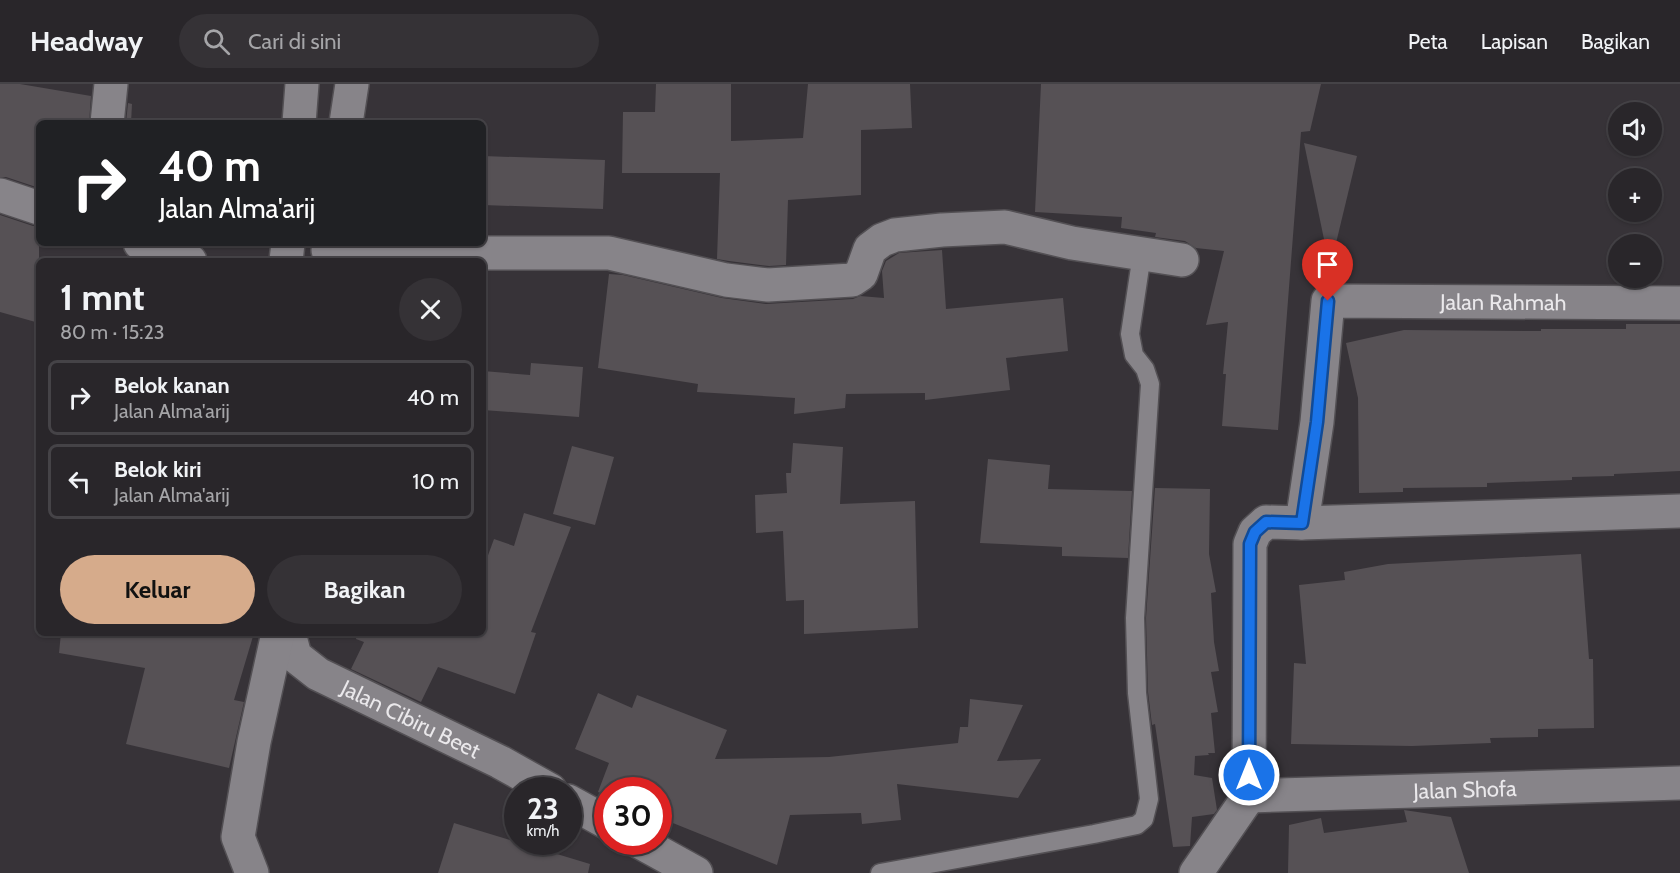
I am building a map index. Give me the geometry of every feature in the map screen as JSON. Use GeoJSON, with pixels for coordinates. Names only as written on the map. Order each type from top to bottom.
{"type":"FeatureCollection","features":[{"type":"Feature","properties":{"kind":"street"},"geometry":{"type":"LineString","coordinates":[[107,120],[111,84]]}},
{"type":"Feature","properties":{"kind":"street"},"geometry":{"type":"LineString","coordinates":[[299,120],[302,84]]}},
{"type":"Feature","properties":{"kind":"street"},"geometry":{"type":"LineString","coordinates":[[346,120],[352,84]]}},
{"type":"Feature","properties":{"kind":"street"},"geometry":{"type":"LineString","coordinates":[[0,195],[36,207]]}},
{"type":"Feature","properties":{"kind":"street"},"geometry":{"type":"LineString","coordinates":[[328,251],[609,253],[726,280],[768,285],[852,280],[861,274],[870,249],[882,240],[895,235],[1005,227],[1072,243],[1182,260]]}},
{"type":"Feature","properties":{"kind":"street"},"geometry":{"type":"LineString","coordinates":[[148,246],[182,258]]}},
{"type":"Feature","properties":{"kind":"street","name":"Jalan Rahmah"},"geometry":{"type":"LineString","coordinates":[[1302,523],[1317,422],[1328,301],[1680,303]]}},
{"type":"Feature","properties":{"kind":"street"},"geometry":{"type":"LineString","coordinates":[[1196,873],[1249,796],[1250,544],[1255,532],[1266,522],[1302,523],[1680,511]]}},
{"type":"Feature","properties":{"kind":"street"},"geometry":{"type":"LineString","coordinates":[[254,871],[238,837],[254,742],[277,636]]}},
{"type":"Feature","properties":{"kind":"street","name":"Jalan Cibiru Beet"},"geometry":{"type":"LineString","coordinates":[[290,636],[295,656],[318,674],[527,777]]}},
{"type":"Feature","properties":{"kind":"street","name":"Jalan Shofa"},"geometry":{"type":"LineString","coordinates":[[1249,796],[1680,783]]}},
{"type":"Feature","properties":{"kind":"street"},"geometry":{"type":"LineString","coordinates":[[663,855],[696,873]]}},
{"type":"Feature","properties":{"kind":"lane"},"geometry":{"type":"LineString","coordinates":[[880,873],[1094,834],[1137,825],[1144,819],[1149,799],[1137,693],[1135,618],[1150,384],[1145,369],[1134,355],[1130,334],[1142,254]]}},
{"type":"Feature","properties":{"kind":"building"},"geometry":{"type":"Polygon","coordinates":[[[0,84],[20,84],[91,96],[89,120],[36,120],[36,187],[0,177],[0,84]]]}},
{"type":"Feature","properties":{"kind":"building"},"geometry":{"type":"Polygon","coordinates":[[[656,84],[731,84],[731,141],[803,138],[808,84],[910,84],[912,128],[861,130],[861,195],[788,200],[786,265],[769,266],[717,259],[720,173],[622,173],[623,112],[655,112],[656,84]]]}},
{"type":"Feature","properties":{"kind":"building"},"geometry":{"type":"Polygon","coordinates":[[[1041,84],[1321,84],[1310,131],[1301,132],[1278,430],[1222,426],[1226,374],[1223,374],[1228,322],[1206,325],[1224,251],[1196,248],[1185,241],[1155,237],[1156,233],[1121,228],[1122,217],[1035,212],[1041,84]]]}},
{"type":"Feature","properties":{"kind":"building"},"geometry":{"type":"Polygon","coordinates":[[[128,103],[132,104],[131,120],[126,120],[128,103]]]}},
{"type":"Feature","properties":{"kind":"building"},"geometry":{"type":"Polygon","coordinates":[[[1304,143],[1357,156],[1330,268],[1304,143]]]}},
{"type":"Feature","properties":{"kind":"building"},"geometry":{"type":"Polygon","coordinates":[[[486,156],[605,160],[603,209],[486,205],[486,156]]]}},
{"type":"Feature","properties":{"kind":"building"},"geometry":{"type":"Polygon","coordinates":[[[0,215],[36,226],[36,246],[39,246],[39,258],[36,258],[36,322],[0,312],[0,215]]]}},
{"type":"Feature","properties":{"kind":"building"},"geometry":{"type":"Polygon","coordinates":[[[942,250],[946,309],[1063,298],[1068,351],[1006,358],[1010,390],[925,400],[925,393],[846,394],[845,408],[794,414],[795,398],[697,392],[698,384],[598,368],[609,274],[623,275],[722,298],[766,304],[853,299],[860,296],[884,298],[882,271],[886,261],[899,253],[942,250]]]}},
{"type":"Feature","properties":{"kind":"building"},"geometry":{"type":"Polygon","coordinates":[[[1626,324],[1680,324],[1680,471],[1572,477],[1572,480],[1487,483],[1487,487],[1403,488],[1403,492],[1359,493],[1358,398],[1346,343],[1404,330],[1626,329],[1626,324]]]}},
{"type":"Feature","properties":{"kind":"building"},"geometry":{"type":"Polygon","coordinates":[[[531,363],[583,367],[579,417],[486,410],[486,371],[530,375],[531,363]]]}},
{"type":"Feature","properties":{"kind":"building"},"geometry":{"type":"Polygon","coordinates":[[[793,443],[843,447],[840,504],[915,501],[918,628],[804,634],[804,600],[786,601],[783,531],[756,533],[755,495],[787,493],[786,473],[791,473],[793,443]]]}},
{"type":"Feature","properties":{"kind":"building"},"geometry":{"type":"Polygon","coordinates":[[[572,446],[614,457],[595,525],[553,514],[572,446]]]}},
{"type":"Feature","properties":{"kind":"building"},"geometry":{"type":"Polygon","coordinates":[[[988,459],[1050,465],[1048,489],[1132,491],[1128,558],[1062,556],[1062,547],[980,543],[988,459]]]}},
{"type":"Feature","properties":{"kind":"building"},"geometry":{"type":"Polygon","coordinates":[[[1155,488],[1210,489],[1209,554],[1216,592],[1211,593],[1214,642],[1219,671],[1211,672],[1218,712],[1211,713],[1215,753],[1195,756],[1194,775],[1212,778],[1217,810],[1214,814],[1192,817],[1190,846],[1173,847],[1155,724],[1152,725],[1148,692],[1146,618],[1155,488]]]}},
{"type":"Feature","properties":{"kind":"building"},"geometry":{"type":"Polygon","coordinates":[[[524,513],[571,527],[531,632],[536,633],[515,694],[438,667],[421,702],[351,669],[364,642],[356,639],[356,636],[486,636],[486,561],[494,539],[514,546],[524,513]]]}},
{"type":"Feature","properties":{"kind":"building"},"geometry":{"type":"Polygon","coordinates":[[[1581,554],[1589,659],[1593,659],[1594,728],[1538,729],[1538,737],[1490,738],[1491,743],[1412,746],[1291,744],[1294,663],[1306,664],[1299,585],[1345,580],[1344,572],[1388,564],[1581,554]]]}},
{"type":"Feature","properties":{"kind":"building"},"geometry":{"type":"Polygon","coordinates":[[[61,636],[253,636],[234,700],[244,702],[229,768],[126,744],[145,668],[59,653],[61,636]]]}},
{"type":"Feature","properties":{"kind":"building"},"geometry":{"type":"Polygon","coordinates":[[[598,693],[632,708],[637,695],[727,730],[715,759],[829,757],[958,743],[960,727],[968,727],[970,699],[1023,705],[997,761],[1041,759],[1018,798],[897,784],[901,820],[862,824],[861,813],[790,815],[777,865],[672,823],[672,777],[604,777],[609,763],[575,749],[598,693]]]}},
{"type":"Feature","properties":{"kind":"building"},"geometry":{"type":"Polygon","coordinates":[[[1404,810],[1451,817],[1469,873],[1288,873],[1289,825],[1321,818],[1324,833],[1407,822],[1404,810]]]}},
{"type":"Feature","properties":{"kind":"building"},"geometry":{"type":"Polygon","coordinates":[[[454,823],[504,838],[504,855],[560,855],[590,864],[588,873],[438,873],[454,823]]]}},
{"type":"Feature","properties":{"kind":"route"},"geometry":{"type":"LineString","coordinates":[[1249,775],[1250,544],[1255,532],[1266,522],[1302,523],[1317,422],[1328,301]]}}]}
